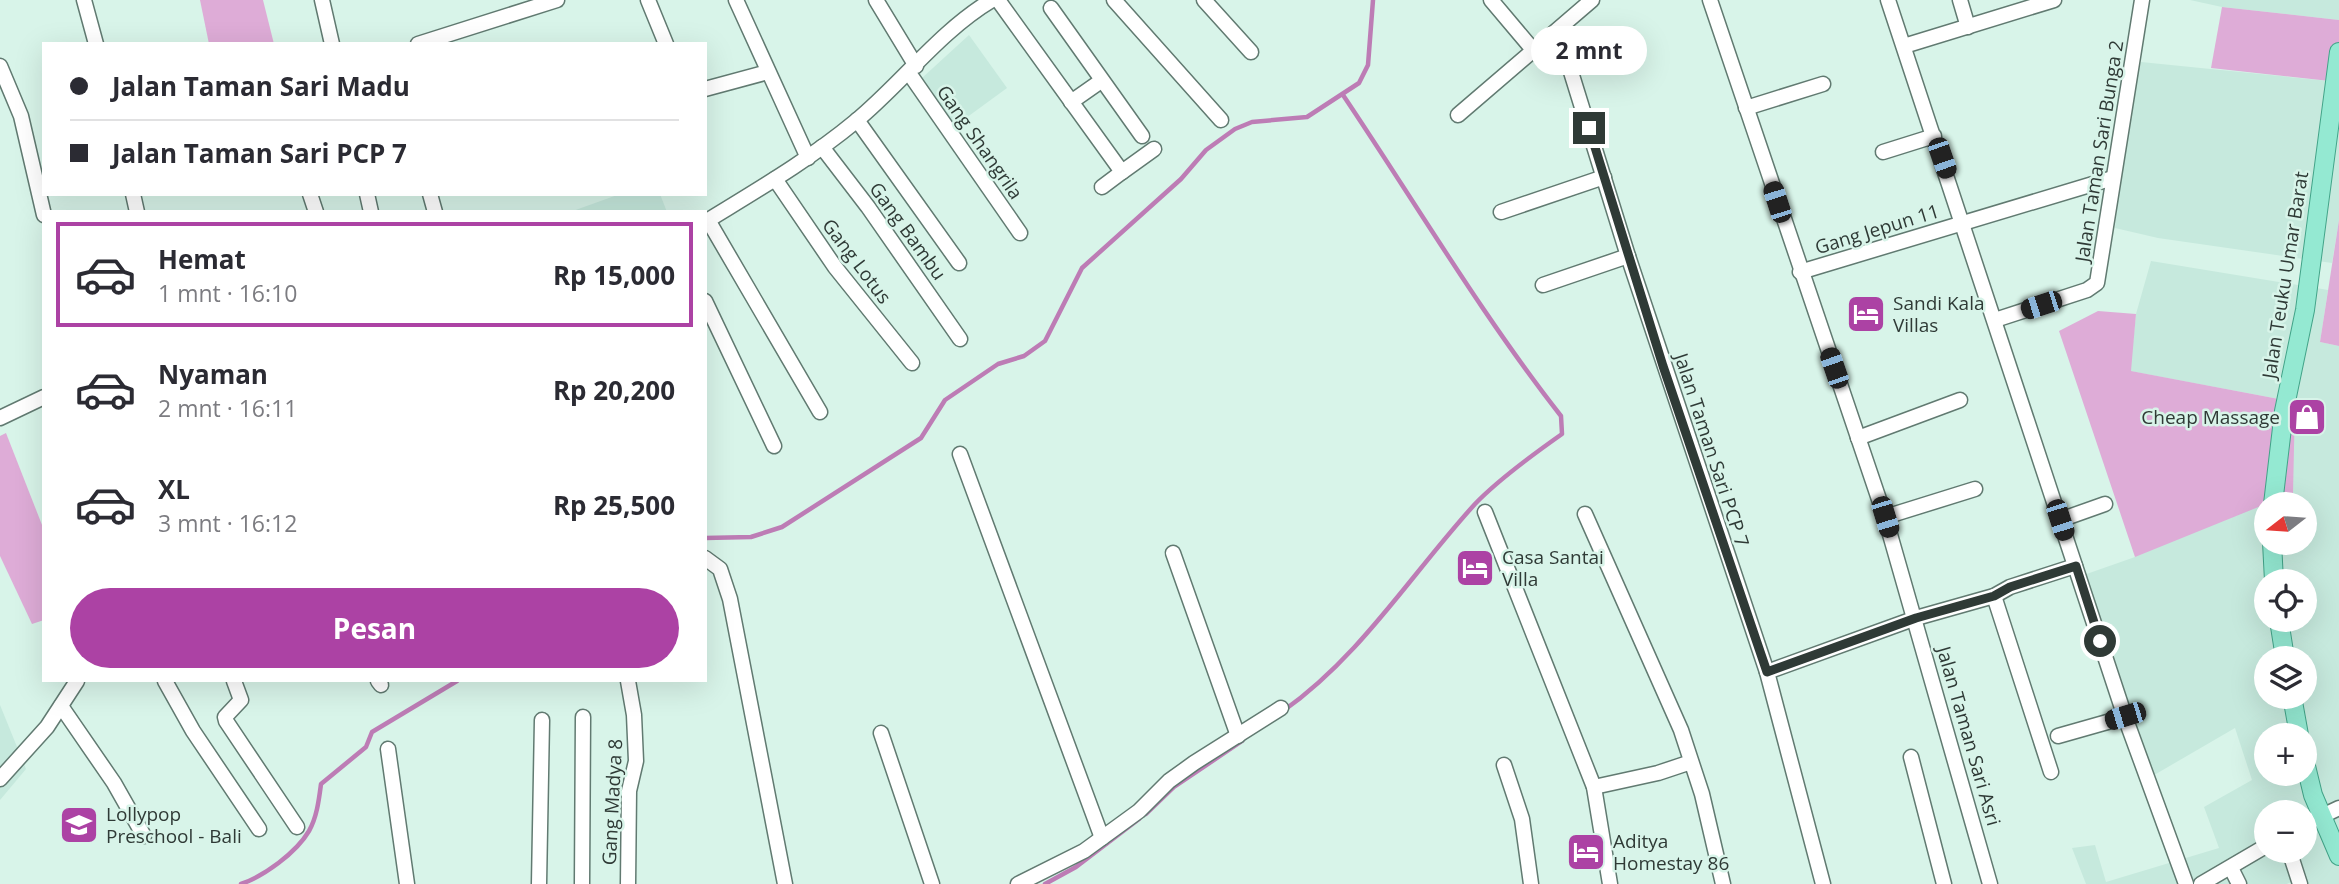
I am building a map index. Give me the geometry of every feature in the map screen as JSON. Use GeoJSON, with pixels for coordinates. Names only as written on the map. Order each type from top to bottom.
{"type":"FeatureCollection","features":[{"type":"Feature","properties":{"kind":"main road","name":"Jalan Teuku Umar Barat"},"geometry":{"type":"LineString","coordinates":[[2274,492],[2284,411],[2305,310],[2339,52]]}},
{"type":"Feature","properties":{"kind":"main road"},"geometry":{"type":"LineString","coordinates":[[2313,786],[2339,856]]}},
{"type":"Feature","properties":{"kind":"street"},"geometry":{"type":"LineString","coordinates":[[84,0],[95,42]]}},
{"type":"Feature","properties":{"kind":"street"},"geometry":{"type":"LineString","coordinates":[[321,0],[332,42]]}},
{"type":"Feature","properties":{"kind":"street"},"geometry":{"type":"LineString","coordinates":[[424,42],[533,4],[557,0]]}},
{"type":"Feature","properties":{"kind":"street"},"geometry":{"type":"LineString","coordinates":[[648,0],[665,42]]}},
{"type":"Feature","properties":{"kind":"street"},"geometry":{"type":"LineString","coordinates":[[736,0],[808,158]]}},
{"type":"Feature","properties":{"kind":"street","name":"Gang Shangrila"},"geometry":{"type":"LineString","coordinates":[[876,0],[913,69],[1020,233]]}},
{"type":"Feature","properties":{"kind":"street"},"geometry":{"type":"LineString","coordinates":[[1114,0],[1222,120]]}},
{"type":"Feature","properties":{"kind":"street"},"geometry":{"type":"LineString","coordinates":[[1203,0],[1251,52]]}},
{"type":"Feature","properties":{"kind":"street"},"geometry":{"type":"LineString","coordinates":[[1491,0],[1534,51]]}},
{"type":"Feature","properties":{"kind":"street"},"geometry":{"type":"LineString","coordinates":[[1458,115],[1592,0]]}},
{"type":"Feature","properties":{"kind":"street","name":"Jalan Taman Sari Asri"},"geometry":{"type":"LineString","coordinates":[[1710,0],[1885,517],[1990,884]]}},
{"type":"Feature","properties":{"kind":"street"},"geometry":{"type":"LineString","coordinates":[[1888,0],[2125,716],[2186,884]]}},
{"type":"Feature","properties":{"kind":"street"},"geometry":{"type":"LineString","coordinates":[[1959,0],[1968,27]]}},
{"type":"Feature","properties":{"kind":"street"},"geometry":{"type":"LineString","coordinates":[[1904,46],[2054,0]]}},
{"type":"Feature","properties":{"kind":"street","name":"Jalan Taman Sari Bunga 2"},"geometry":{"type":"LineString","coordinates":[[1995,320],[2087,290],[2097,283],[2142,0]]}},
{"type":"Feature","properties":{"kind":"street"},"geometry":{"type":"LineString","coordinates":[[820,412],[707,221],[808,158],[858,120],[989,1],[1071,102],[1122,172]]}},
{"type":"Feature","properties":{"kind":"street"},"geometry":{"type":"LineString","coordinates":[[1051,8],[1142,136]]}},
{"type":"Feature","properties":{"kind":"street","name":"Jalan Taman Sari PCP 7"},"geometry":{"type":"LineString","coordinates":[[1558,30],[1628,256],[1767,672],[1823,884]]}},
{"type":"Feature","properties":{"kind":"street"},"geometry":{"type":"LineString","coordinates":[[0,66],[21,116],[43,210]]}},
{"type":"Feature","properties":{"kind":"street"},"geometry":{"type":"LineString","coordinates":[[707,88],[768,72]]}},
{"type":"Feature","properties":{"kind":"street"},"geometry":{"type":"LineString","coordinates":[[1071,102],[1101,80]]}},
{"type":"Feature","properties":{"kind":"street"},"geometry":{"type":"LineString","coordinates":[[1746,108],[1823,84]]}},
{"type":"Feature","properties":{"kind":"street"},"geometry":{"type":"LineString","coordinates":[[858,120],[959,264]]}},
{"type":"Feature","properties":{"kind":"street"},"geometry":{"type":"LineString","coordinates":[[1883,152],[1934,136]]}},
{"type":"Feature","properties":{"kind":"street","name":"Gang Bambu"},"geometry":{"type":"LineString","coordinates":[[822,147],[868,207],[960,339]]}},
{"type":"Feature","properties":{"kind":"street"},"geometry":{"type":"LineString","coordinates":[[1102,187],[1154,149]]}},
{"type":"Feature","properties":{"kind":"street"},"geometry":{"type":"LineString","coordinates":[[1501,212],[1604,177]]}},
{"type":"Feature","properties":{"kind":"street","name":"Gang Jepun 11"},"geometry":{"type":"LineString","coordinates":[[1800,272],[2113,178]]}},
{"type":"Feature","properties":{"kind":"street","name":"Gang Lotus"},"geometry":{"type":"LineString","coordinates":[[775,180],[835,267],[912,363]]}},
{"type":"Feature","properties":{"kind":"street"},"geometry":{"type":"LineString","coordinates":[[1543,285],[1628,256]]}},
{"type":"Feature","properties":{"kind":"street"},"geometry":{"type":"LineString","coordinates":[[707,305],[774,446]]}},
{"type":"Feature","properties":{"kind":"street"},"geometry":{"type":"LineString","coordinates":[[1,414],[42,398]]}},
{"type":"Feature","properties":{"kind":"street"},"geometry":{"type":"LineString","coordinates":[[1858,438],[1960,400]]}},
{"type":"Feature","properties":{"kind":"street"},"geometry":{"type":"LineString","coordinates":[[960,454],[1102,838]]}},
{"type":"Feature","properties":{"kind":"street"},"geometry":{"type":"LineString","coordinates":[[1885,517],[1975,488]]}},
{"type":"Feature","properties":{"kind":"street"},"geometry":{"type":"LineString","coordinates":[[2060,520],[2105,504]]}},
{"type":"Feature","properties":{"kind":"street"},"geometry":{"type":"LineString","coordinates":[[1485,512],[1594,787],[1610,884]]}},
{"type":"Feature","properties":{"kind":"street"},"geometry":{"type":"LineString","coordinates":[[1585,514],[1681,730],[1702,794],[1723,884]]}},
{"type":"Feature","properties":{"kind":"street"},"geometry":{"type":"LineString","coordinates":[[1173,553],[1238,736]]}},
{"type":"Feature","properties":{"kind":"street"},"geometry":{"type":"LineString","coordinates":[[707,559],[720,569],[730,599],[785,884]]}},
{"type":"Feature","properties":{"kind":"street"},"geometry":{"type":"LineString","coordinates":[[1767,672],[1916,618],[1994,596],[2010,587],[2076,566]]}},
{"type":"Feature","properties":{"kind":"street"},"geometry":{"type":"LineString","coordinates":[[1994,596],[2051,772]]}},
{"type":"Feature","properties":{"kind":"street"},"geometry":{"type":"LineString","coordinates":[[0,779],[61,706],[76,682]]}},
{"type":"Feature","properties":{"kind":"street"},"geometry":{"type":"LineString","coordinates":[[166,682],[193,731],[259,829]]}},
{"type":"Feature","properties":{"kind":"street"},"geometry":{"type":"LineString","coordinates":[[234,682],[241,700],[225,717],[226,722],[297,827]]}},
{"type":"Feature","properties":{"kind":"street","name":"Gang Madya 8"},"geometry":{"type":"LineString","coordinates":[[628,682],[634,715],[636,761],[629,791],[628,884]]}},
{"type":"Feature","properties":{"kind":"street"},"geometry":{"type":"LineString","coordinates":[[61,706],[114,783],[144,836]]}},
{"type":"Feature","properties":{"kind":"street"},"geometry":{"type":"LineString","coordinates":[[1017,884],[1078,855],[1139,811],[1169,781],[1281,708]]}},
{"type":"Feature","properties":{"kind":"street"},"geometry":{"type":"LineString","coordinates":[[2059,736],[2125,716]]}},
{"type":"Feature","properties":{"kind":"street"},"geometry":{"type":"LineString","coordinates":[[582,884],[583,717]]}},
{"type":"Feature","properties":{"kind":"street"},"geometry":{"type":"LineString","coordinates":[[539,884],[542,720]]}},
{"type":"Feature","properties":{"kind":"street"},"geometry":{"type":"LineString","coordinates":[[881,733],[932,884]]}},
{"type":"Feature","properties":{"kind":"street"},"geometry":{"type":"LineString","coordinates":[[388,749],[407,884]]}},
{"type":"Feature","properties":{"kind":"street"},"geometry":{"type":"LineString","coordinates":[[1911,757],[1944,884]]}},
{"type":"Feature","properties":{"kind":"street"},"geometry":{"type":"LineString","coordinates":[[1594,787],[1658,773],[1691,762]]}},
{"type":"Feature","properties":{"kind":"street"},"geometry":{"type":"LineString","coordinates":[[1504,765],[1522,819],[1531,884]]}},
{"type":"Feature","properties":{"kind":"street"},"geometry":{"type":"LineString","coordinates":[[2317,818],[2339,808]]}},
{"type":"Feature","properties":{"kind":"street"},"geometry":{"type":"LineString","coordinates":[[2201,884],[2254,854]]}},
{"type":"Feature","properties":{"kind":"street"},"geometry":{"type":"LineString","coordinates":[[2293,863],[2300,884]]}},
{"type":"Feature","properties":{"kind":"street"},"geometry":{"type":"LineString","coordinates":[[2231,868],[2239,884]]}},
{"type":"Feature","properties":{"kind":"shaded area"},"geometry":{"type":"Polygon","coordinates":[[[200,0],[263,0],[274,42],[209,42],[200,0]]]}},
{"type":"Feature","properties":{"kind":"shaded area"},"geometry":{"type":"Polygon","coordinates":[[[2190,0],[2339,0],[2339,20],[2222,7],[2190,0]]]}},
{"type":"Feature","properties":{"kind":"shaded area"},"geometry":{"type":"Polygon","coordinates":[[[2222,7],[2339,20],[2339,82],[2211,68],[2222,7]]]}},
{"type":"Feature","properties":{"kind":"shaded area"},"geometry":{"type":"Polygon","coordinates":[[[969,35],[1007,88],[944,134],[910,89],[969,35]]]}},
{"type":"Feature","properties":{"kind":"shaded area"},"geometry":{"type":"Polygon","coordinates":[[[2141,62],[2339,82],[2339,220],[2332,263],[2158,238],[2115,228],[2127,104],[2141,62]]]}},
{"type":"Feature","properties":{"kind":"shaded area"},"geometry":{"type":"Polygon","coordinates":[[[614,196],[661,196],[666,210],[576,210],[614,196]]]}},
{"type":"Feature","properties":{"kind":"shaded area"},"geometry":{"type":"Polygon","coordinates":[[[2339,220],[2339,346],[2320,342],[2339,220]]]}},
{"type":"Feature","properties":{"kind":"shaded area"},"geometry":{"type":"Polygon","coordinates":[[[2151,261],[2328,290],[2320,342],[2339,346],[2339,884],[2294,884],[2293,881],[2287,884],[2086,884],[2072,848],[2095,845],[2106,882],[2219,848],[2204,807],[2252,780],[2235,728],[2149,778],[2078,577],[2135,557],[2295,402],[2130,371],[2136,314],[2151,261]]]}},
{"type":"Feature","properties":{"kind":"shaded area"},"geometry":{"type":"Polygon","coordinates":[[[2098,311],[2136,314],[2131,371],[2295,402],[2293,492],[2254,492],[2254,509],[2135,557],[2059,331],[2098,311]]]}},
{"type":"Feature","properties":{"kind":"shaded area"},"geometry":{"type":"Polygon","coordinates":[[[6,433],[42,525],[42,621],[32,624],[0,556],[0,436],[6,433]]]}},
{"type":"Feature","properties":{"kind":"shaded area"},"geometry":{"type":"Polygon","coordinates":[[[0,705],[26,769],[0,800],[0,705]]]}},
{"type":"Feature","properties":{"kind":"waterway"},"geometry":{"type":"LineString","coordinates":[[707,538],[751,537],[782,527],[921,438],[945,400],[998,364],[1024,356],[1045,341],[1082,268],[1181,179],[1206,150],[1235,129],[1252,122],[1307,117],[1359,83],[1368,65],[1373,0]]}},
{"type":"Feature","properties":{"kind":"waterway"},"geometry":{"type":"LineString","coordinates":[[1283,711],[1337,666],[1484,495],[1562,434],[1561,416],[1476,298],[1343,95]]}},
{"type":"Feature","properties":{"kind":"waterway"},"geometry":{"type":"LineString","coordinates":[[241,884],[279,863],[303,839],[314,820],[321,784],[366,747],[372,732],[455,682]]}},
{"type":"Feature","properties":{"kind":"waterway"},"geometry":{"type":"LineString","coordinates":[[1146,814],[1174,787],[1242,741]]}},
{"type":"Feature","properties":{"kind":"waterway"},"geometry":{"type":"LineString","coordinates":[[1045,884],[1076,867],[1139,819]]}},
{"type":"Feature","properties":{"kind":"place","name":"Sandi Kala Villas"},"geometry":{"type":"Point","coordinates":[1866,314]}},
{"type":"Feature","properties":{"kind":"place","name":"Cheap Massage"},"geometry":{"type":"Point","coordinates":[2307,417]}},
{"type":"Feature","properties":{"kind":"place","name":"Casa Santai Villa"},"geometry":{"type":"Point","coordinates":[1475,568]}},
{"type":"Feature","properties":{"kind":"place","name":"Lollypop Preschool - Bali"},"geometry":{"type":"Point","coordinates":[79,825]}},
{"type":"Feature","properties":{"kind":"place","name":"Aditya Homestay 86"},"geometry":{"type":"Point","coordinates":[1586,852]}},
{"type":"Feature","properties":{"kind":"route"},"geometry":{"type":"LineString","coordinates":[[1589,128],[1663,366],[1767,672],[1916,618],[1994,596],[2010,587],[2076,566],[2100,641]]}}]}
